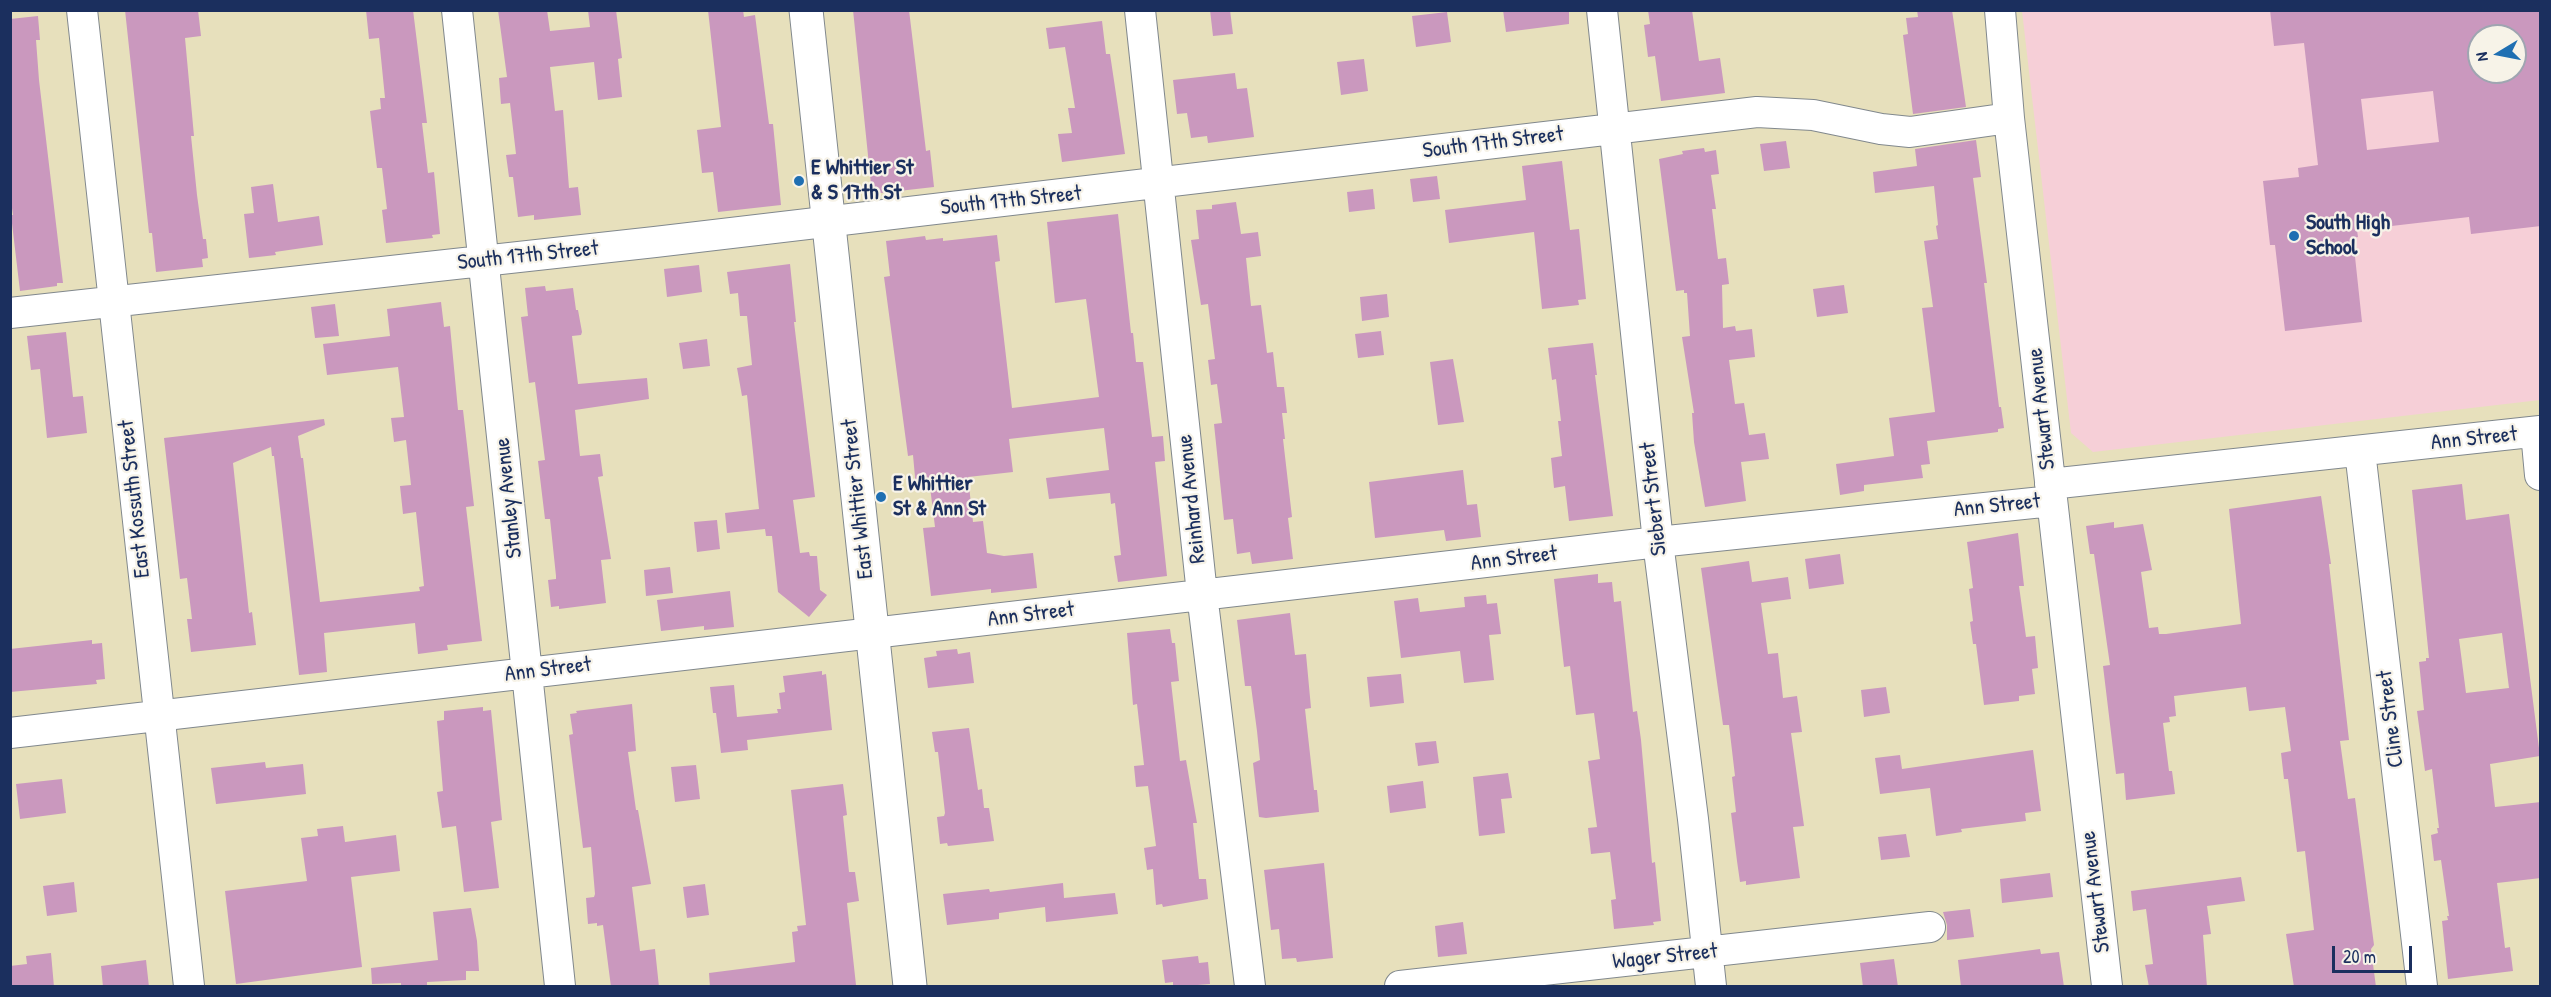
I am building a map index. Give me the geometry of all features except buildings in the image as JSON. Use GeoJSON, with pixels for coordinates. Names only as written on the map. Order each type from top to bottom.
{"type":"FeatureCollection","features":[{"type":"Feature","properties":{"kind":"street","name":"East Kossuth Street"},"geometry":{"type":"LineString","coordinates":[[82,10],[189,987]]}},
{"type":"Feature","properties":{"kind":"street","name":"Stanley Avenue"},"geometry":{"type":"LineString","coordinates":[[457,10],[560,987]]}},
{"type":"Feature","properties":{"kind":"street","name":"East Whittier Street"},"geometry":{"type":"LineString","coordinates":[[806,10],[910,987]]}},
{"type":"Feature","properties":{"kind":"street","name":"Reinhard Avenue"},"geometry":{"type":"LineString","coordinates":[[1140,10],[1202,594],[1250,987]]}},
{"type":"Feature","properties":{"kind":"street","name":"Siebert Street"},"geometry":{"type":"LineString","coordinates":[[1602,10],[1658,542],[1692,807],[1711,987]]}},
{"type":"Feature","properties":{"kind":"street","name":"Stewart Avenue"},"geometry":{"type":"LineString","coordinates":[[2000,10],[2009,118],[2107,987]]}},
{"type":"Feature","properties":{"kind":"street","name":"South 17th Street"},"geometry":{"type":"LineString","coordinates":[[10,313],[1160,184],[1757,112],[1813,115],[1881,129],[1910,132],[2009,118]]}},
{"type":"Feature","properties":{"kind":"street","name":"Ann Street"},"geometry":{"type":"LineString","coordinates":[[10,733],[1658,542],[2051,493],[2360,451],[2538,431]]}},
{"type":"Feature","properties":{"kind":"street"},"geometry":{"type":"LineString","coordinates":[[2538,431],[2541,475]]}},
{"type":"Feature","properties":{"kind":"street","name":"Cline Street"},"geometry":{"type":"LineString","coordinates":[[2360,451],[2422,987]]}},
{"type":"Feature","properties":{"kind":"street","name":"Wager Street"},"geometry":{"type":"LineString","coordinates":[[1400,987],[1930,927]]}},
{"type":"Feature","properties":{"kind":"shaded area","name":"South High School"},"geometry":{"type":"Polygon","coordinates":[[[2022,11],[2540,11],[2540,400],[2093,452],[2071,433],[2022,11]]]}},
{"type":"Feature","properties":{"kind":"place","name":"E Whittier St & S 17th St"},"geometry":{"type":"Point","coordinates":[799,181]}},
{"type":"Feature","properties":{"kind":"place","name":"South High School"},"geometry":{"type":"Point","coordinates":[2294,236]}},
{"type":"Feature","properties":{"kind":"place","name":"E Whittier St & Ann St"},"geometry":{"type":"Point","coordinates":[881,497]}}]}
